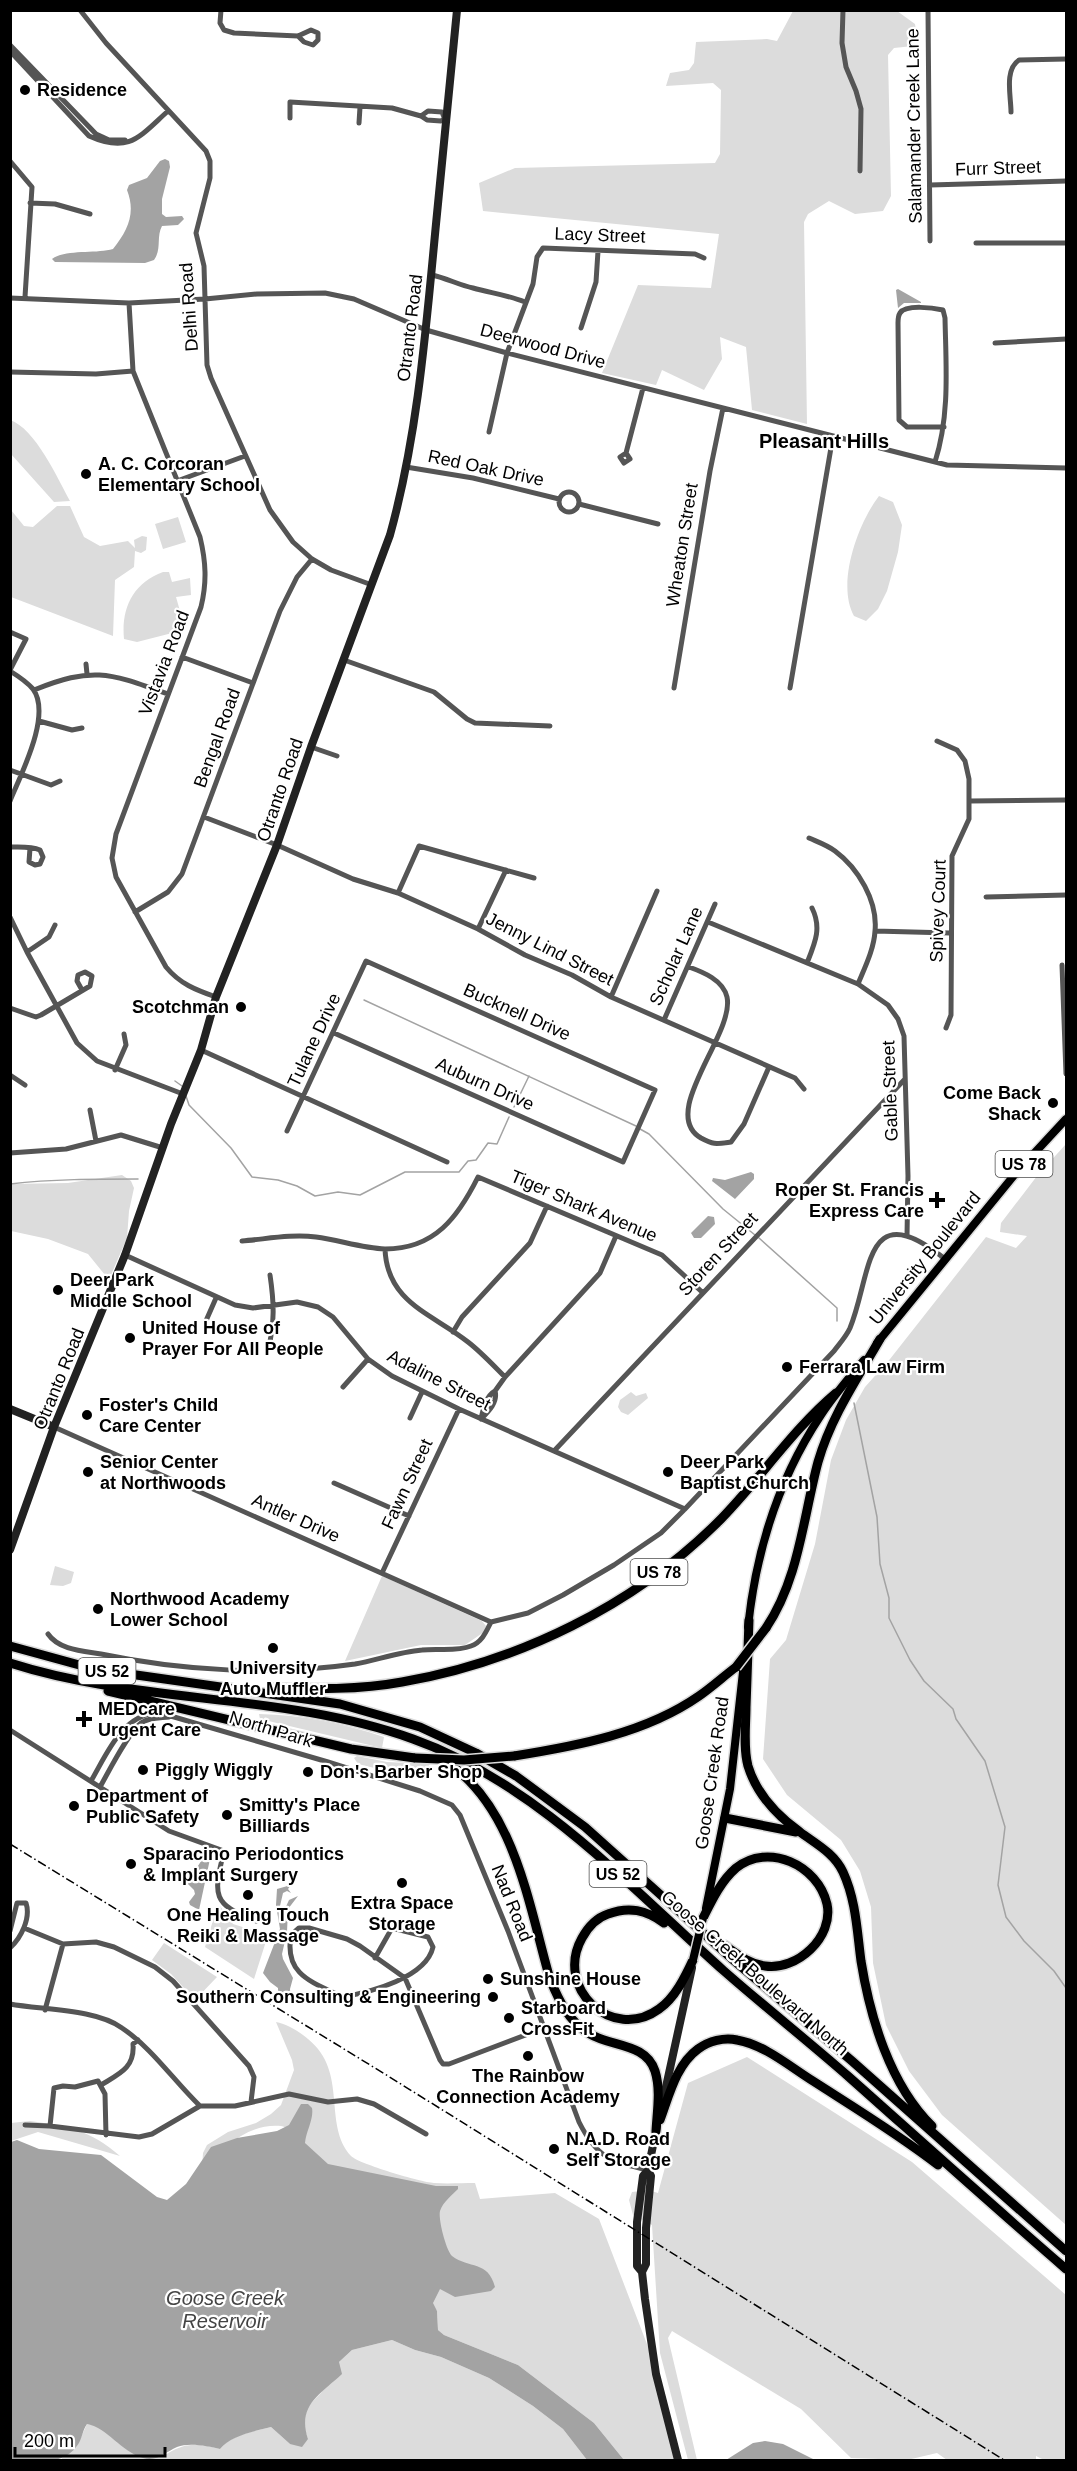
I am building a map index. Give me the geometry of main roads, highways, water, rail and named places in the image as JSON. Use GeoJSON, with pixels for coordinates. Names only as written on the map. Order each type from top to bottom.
{"type":"FeatureCollection","features":[{"type":"Feature","properties":{"kind":"highway","name":"US 78"},"geometry":{"type":"LineString","coordinates":[[68,1678],[100,1689],[316,1741],[377,1754],[415,1758],[464,1760],[514,1756],[575,1745],[655,1720],[699,1696],[736,1666],[774,1616],[798,1556],[825,1439],[880,1339]]}},
{"type":"Feature","properties":{"kind":"highway","name":"US 78"},"geometry":{"type":"LineString","coordinates":[[206,1685],[313,1689],[401,1683],[473,1666],[536,1644],[602,1610],[683,1554],[716,1524],[810,1415],[836,1393]]}},
{"type":"Feature","properties":{"kind":"highway"},"geometry":{"type":"LineString","coordinates":[[749,1620],[745,1738],[747,1762],[759,1793],[772,1809],[832,1856],[842,1870],[850,1889],[870,2006],[881,2042],[894,2069],[908,2094],[929,2123],[1003,2194]]}},
{"type":"Feature","properties":{"kind":"highway","name":"US 52"},"geometry":{"type":"LineString","coordinates":[[10,1646],[94,1669],[304,1697],[376,1713],[420,1727],[476,1753],[516,1776],[576,1820],[1066,2250]]}},
{"type":"Feature","properties":{"kind":"highway","name":"Goose Creek Boulevard North"},"geometry":{"type":"LineString","coordinates":[[10,1663],[93,1684],[302,1711],[345,1719],[415,1739],[470,1765],[507,1786],[577,1838],[726,1973],[848,2076],[1066,2269]]}},
{"type":"Feature","properties":{"kind":"highway"},"geometry":{"type":"LineString","coordinates":[[345,1719],[434,1754],[464,1774],[485,1797],[502,1825],[558,1998],[568,2015],[590,2034],[604,2041],[639,2051],[648,2058],[655,2070],[658,2089],[656,2131],[671,2090],[687,2058],[699,2048],[723,2039],[748,2043],[760,2048],[912,2145],[1021,2230]]}},
{"type":"Feature","properties":{"kind":"highway"},"geometry":{"type":"LineString","coordinates":[[725,1818],[786,1828],[801,1833]]}},
{"type":"Feature","properties":{"kind":"highway"},"geometry":{"type":"LineString","coordinates":[[681,1912],[751,1963],[777,1966],[791,1963],[813,1947],[824,1928],[827,1905],[821,1888],[797,1864],[782,1858],[765,1857],[738,1866],[727,1876],[711,1900],[704,1917]]}},
{"type":"Feature","properties":{"kind":"highway"},"geometry":{"type":"LineString","coordinates":[[693,1960],[673,1995],[661,2008],[650,2015],[636,2019],[620,2019],[592,2006],[576,1979],[573,1963],[578,1946],[588,1928],[602,1916],[619,1910],[633,1909],[651,1913],[726,1973]]}},
{"type":"Feature","properties":{"kind":"main road","name":"University Boulevard"},"geometry":{"type":"LineString","coordinates":[[836,1393],[1016,1173],[1066,1119]]}},
{"type":"Feature","properties":{"kind":"main road","name":"Goose Creek Road"},"geometry":{"type":"LineString","coordinates":[[693,1960],[730,1789],[755,1576],[768,1528],[797,1455],[836,1393]]}},
{"type":"Feature","properties":{"kind":"water"},"geometry":{"type":"Polygon","coordinates":[[[165,159],[169,161],[170,167],[162,199],[162,214],[166,217],[182,216],[184,219],[178,225],[162,226],[158,252],[154,260],[145,263],[55,262],[52,259],[65,254],[113,249],[129,221],[131,206],[127,190],[129,185],[147,178],[160,161],[165,159]]]}},
{"type":"Feature","properties":{"kind":"water"},"geometry":{"type":"Polygon","coordinates":[[[898,289],[921,303],[904,303],[898,308],[896,290],[898,289]]]}},
{"type":"Feature","properties":{"kind":"water"},"geometry":{"type":"Polygon","coordinates":[[[751,1172],[754,1174],[754,1179],[735,1199],[712,1181],[713,1178],[725,1180],[751,1172]]]}},
{"type":"Feature","properties":{"kind":"water"},"geometry":{"type":"Polygon","coordinates":[[[708,1216],[714,1217],[715,1224],[701,1238],[694,1238],[691,1233],[708,1216]]]}},
{"type":"Feature","properties":{"kind":"water"},"geometry":{"type":"Polygon","coordinates":[[[205,1855],[210,1859],[199,1910],[190,1905],[189,1902],[195,1894],[187,1883],[205,1855]]]}},
{"type":"Feature","properties":{"kind":"water"},"geometry":{"type":"Polygon","coordinates":[[[291,1885],[288,1889],[291,1893],[287,1891],[283,1893],[280,1906],[284,1911],[289,1900],[298,1896],[288,1909],[287,1932],[282,1954],[293,1978],[290,1989],[291,2003],[288,2004],[281,1998],[278,2000],[278,1988],[263,1973],[280,1929],[276,1905],[277,1889],[291,1885]]]}},
{"type":"Feature","properties":{"kind":"water","name":"Goose Creek Reservoir"},"geometry":{"type":"Polygon","coordinates":[[[301,2104],[308,2104],[312,2108],[305,2143],[328,2164],[436,2186],[458,2186],[440,2211],[441,2227],[447,2248],[458,2260],[477,2266],[488,2273],[495,2287],[491,2291],[455,2297],[440,2289],[433,2303],[437,2311],[438,2330],[444,2335],[518,2365],[594,2423],[624,2460],[587,2460],[563,2429],[533,2406],[489,2378],[441,2357],[415,2350],[392,2340],[352,2350],[339,2362],[342,2374],[318,2395],[308,2409],[305,2428],[308,2439],[302,2447],[290,2444],[271,2427],[236,2437],[220,2449],[187,2445],[177,2447],[157,2458],[148,2459],[135,2455],[101,2430],[87,2424],[77,2446],[63,2457],[38,2462],[11,2460],[11,2142],[17,2140],[39,2149],[101,2155],[157,2197],[167,2200],[186,2184],[211,2147],[237,2138],[277,2131],[289,2125],[301,2104]]]}},
{"type":"Feature","properties":{"kind":"water"},"geometry":{"type":"Polygon","coordinates":[[[765,2441],[783,2444],[815,2460],[726,2460],[753,2443],[765,2441]]]}},
{"type":"Feature","properties":{"kind":"waterway"},"geometry":{"type":"LineString","coordinates":[[364,1000],[636,1126]]}},
{"type":"Feature","properties":{"kind":"waterway"},"geometry":{"type":"LineString","coordinates":[[514,1107],[529,1076]]}},
{"type":"Feature","properties":{"kind":"waterway"},"geometry":{"type":"LineString","coordinates":[[175,1081],[182,1086]]}},
{"type":"Feature","properties":{"kind":"waterway"},"geometry":{"type":"LineString","coordinates":[[186,1096],[189,1105],[231,1148],[252,1177],[278,1180],[297,1186],[315,1196],[338,1192],[360,1195],[405,1172],[459,1172],[468,1161],[476,1160],[488,1143],[497,1144],[509,1117]]}},
{"type":"Feature","properties":{"kind":"waterway"},"geometry":{"type":"LineString","coordinates":[[640,1129],[649,1134],[723,1209],[755,1235]]}},
{"type":"Feature","properties":{"kind":"waterway"},"geometry":{"type":"LineString","coordinates":[[10,1184],[58,1180],[138,1179]]}},
{"type":"Feature","properties":{"kind":"waterway"},"geometry":{"type":"LineString","coordinates":[[759,1238],[837,1308],[837,1321]]}},
{"type":"Feature","properties":{"kind":"waterway"},"geometry":{"type":"LineString","coordinates":[[854,1403],[877,1517],[880,1564],[889,1598],[889,1618],[910,1660],[924,1681],[953,1709],[956,1719],[985,1761],[1005,1827],[998,1885],[1006,1917],[1024,1941],[1054,1971],[1066,1988]]}},
{"type":"Feature","properties":{"kind":"railway"},"geometry":{"type":"LineString","coordinates":[[10,1844],[388,2076],[1004,2460]]}},
{"type":"Feature","properties":{"kind":"place","name":"Residence"},"geometry":{"type":"Point","coordinates":[25,90]}},
{"type":"Feature","properties":{"kind":"place","name":"A. C. Corcoran Elementary School"},"geometry":{"type":"Point","coordinates":[86,474]}},
{"type":"Feature","properties":{"kind":"place","name":"Scotchman"},"geometry":{"type":"Point","coordinates":[241,1007]}},
{"type":"Feature","properties":{"kind":"place","name":"Come Back Shack"},"geometry":{"type":"Point","coordinates":[1053,1103]}},
{"type":"Feature","properties":{"kind":"place","name":"Roper St. Francis Express Care"},"geometry":{"type":"Point","coordinates":[937,1200]}},
{"type":"Feature","properties":{"kind":"place","name":"Deer Park Middle School"},"geometry":{"type":"Point","coordinates":[58,1290]}},
{"type":"Feature","properties":{"kind":"place","name":"United House of Prayer For All People"},"geometry":{"type":"Point","coordinates":[130,1338]}},
{"type":"Feature","properties":{"kind":"place","name":"Ferrara Law Firm"},"geometry":{"type":"Point","coordinates":[787,1367]}},
{"type":"Feature","properties":{"kind":"place","name":"Foster's Child Care Center"},"geometry":{"type":"Point","coordinates":[87,1415]}},
{"type":"Feature","properties":{"kind":"place","name":"Senior Center at Northwoods"},"geometry":{"type":"Point","coordinates":[88,1472]}},
{"type":"Feature","properties":{"kind":"place","name":"Deer Park Baptist Church"},"geometry":{"type":"Point","coordinates":[668,1472]}},
{"type":"Feature","properties":{"kind":"place","name":"Northwood Academy Lower School"},"geometry":{"type":"Point","coordinates":[98,1609]}},
{"type":"Feature","properties":{"kind":"place","name":"University Auto Muffler"},"geometry":{"type":"Point","coordinates":[273,1648]}},
{"type":"Feature","properties":{"kind":"place","name":"MEDcare Urgent Care"},"geometry":{"type":"Point","coordinates":[84,1719]}},
{"type":"Feature","properties":{"kind":"place","name":"Piggly Wiggly"},"geometry":{"type":"Point","coordinates":[143,1770]}},
{"type":"Feature","properties":{"kind":"place","name":"Don's Barber Shop"},"geometry":{"type":"Point","coordinates":[308,1772]}},
{"type":"Feature","properties":{"kind":"place","name":"Department of Public Safety"},"geometry":{"type":"Point","coordinates":[74,1806]}},
{"type":"Feature","properties":{"kind":"place","name":"Smitty's Place Billiards"},"geometry":{"type":"Point","coordinates":[227,1815]}},
{"type":"Feature","properties":{"kind":"place","name":"Sparacino Periodontics & Implant Surgery"},"geometry":{"type":"Point","coordinates":[131,1864]}},
{"type":"Feature","properties":{"kind":"place","name":"Extra Space Storage"},"geometry":{"type":"Point","coordinates":[402,1883]}},
{"type":"Feature","properties":{"kind":"place","name":"One Healing Touch Reiki & Massage"},"geometry":{"type":"Point","coordinates":[248,1895]}},
{"type":"Feature","properties":{"kind":"place","name":"Sunshine House"},"geometry":{"type":"Point","coordinates":[488,1979]}},
{"type":"Feature","properties":{"kind":"place","name":"Southern Consulting & Engineering"},"geometry":{"type":"Point","coordinates":[493,1997]}},
{"type":"Feature","properties":{"kind":"place","name":"Starboard CrossFit"},"geometry":{"type":"Point","coordinates":[509,2018]}},
{"type":"Feature","properties":{"kind":"place","name":"The Rainbow Connection Academy"},"geometry":{"type":"Point","coordinates":[528,2056]}},
{"type":"Feature","properties":{"kind":"place","name":"N.A.D. Road Self Storage"},"geometry":{"type":"Point","coordinates":[554,2149]}},
{"type":"Feature","properties":{"kind":"district","name":"Pleasant Hills"},"geometry":{"type":"Point","coordinates":[824,441]}}]}
